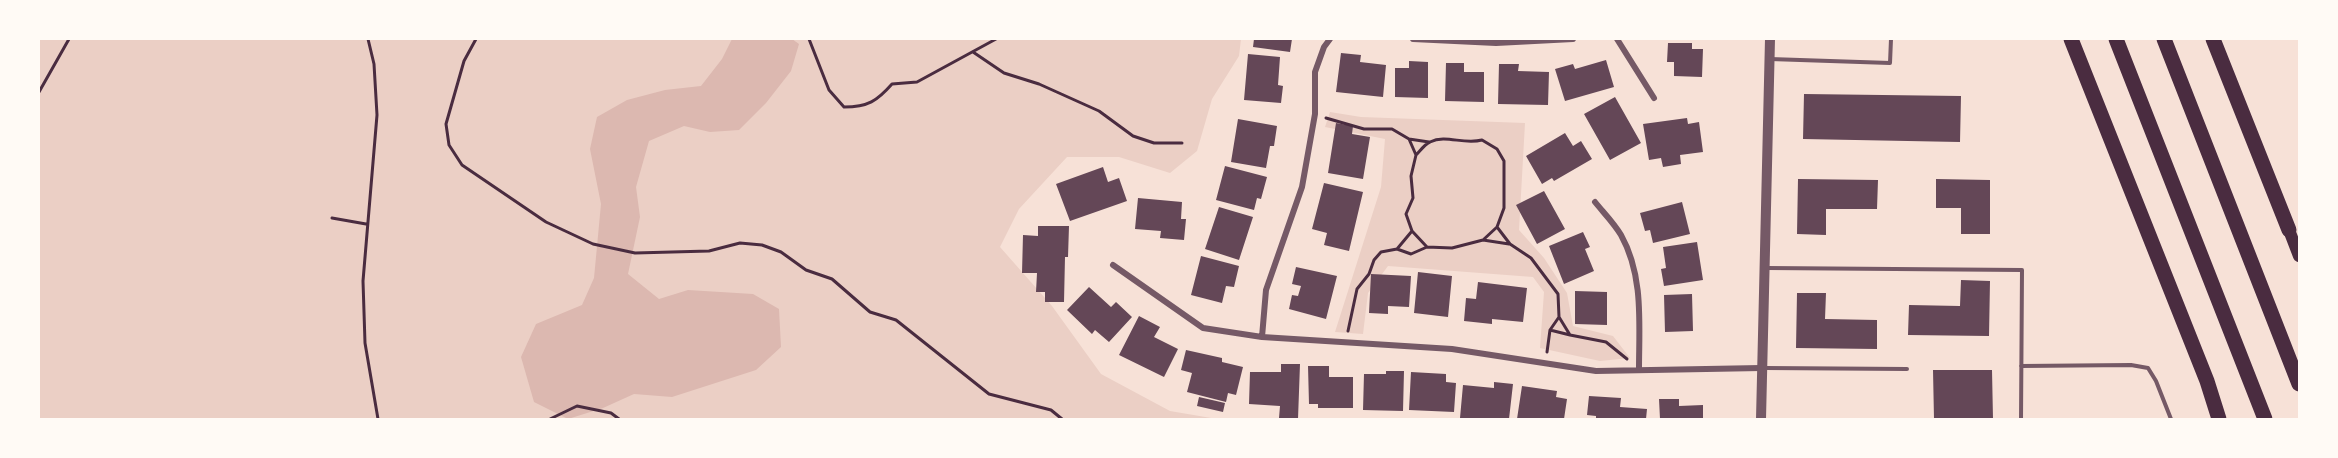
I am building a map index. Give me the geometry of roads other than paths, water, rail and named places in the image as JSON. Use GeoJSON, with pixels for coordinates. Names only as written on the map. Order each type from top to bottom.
{"type":"FeatureCollection","features":[{"type":"Feature","properties":{"kind":"highway"},"geometry":{"type":"LineString","coordinates":[[2071,39],[2207,381],[2219,419]]}},
{"type":"Feature","properties":{"kind":"highway"},"geometry":{"type":"LineString","coordinates":[[2116,39],[2265,419]]}},
{"type":"Feature","properties":{"kind":"highway"},"geometry":{"type":"LineString","coordinates":[[2164,39],[2299,384]]}},
{"type":"Feature","properties":{"kind":"highway"},"geometry":{"type":"LineString","coordinates":[[2213,39],[2294,228]]}},
{"type":"Feature","properties":{"kind":"main road"},"geometry":{"type":"LineString","coordinates":[[2294,228],[2299,256]]}},
{"type":"Feature","properties":{"kind":"street"},"geometry":{"type":"LineString","coordinates":[[1262,337],[1266,290],[1302,187],[1315,114],[1315,72],[1324,47],[1330,39]]}},
{"type":"Feature","properties":{"kind":"street"},"geometry":{"type":"LineString","coordinates":[[1413,39],[1496,43],[1573,39]]}},
{"type":"Feature","properties":{"kind":"street"},"geometry":{"type":"LineString","coordinates":[[1617,39],[1654,98]]}},
{"type":"Feature","properties":{"kind":"street"},"geometry":{"type":"LineString","coordinates":[[1761,419],[1770,39]]}},
{"type":"Feature","properties":{"kind":"street"},"geometry":{"type":"LineString","coordinates":[[1595,202],[1620,234],[1632,260],[1639,296],[1639,370]]}},
{"type":"Feature","properties":{"kind":"street"},"geometry":{"type":"LineString","coordinates":[[1113,265],[1203,328],[1262,337],[1452,349],[1596,371],[1761,368]]}},
{"type":"Feature","properties":{"kind":"lane"},"geometry":{"type":"LineString","coordinates":[[1770,58],[1890,63],[1891,39]]}},
{"type":"Feature","properties":{"kind":"lane"},"geometry":{"type":"LineString","coordinates":[[1764,268],[2022,270],[2021,419]]}},
{"type":"Feature","properties":{"kind":"lane"},"geometry":{"type":"LineString","coordinates":[[2021,366],[2131,365],[2148,368],[2156,381],[2171,419]]}},
{"type":"Feature","properties":{"kind":"lane"},"geometry":{"type":"LineString","coordinates":[[1761,368],[1907,369]]}}]}
